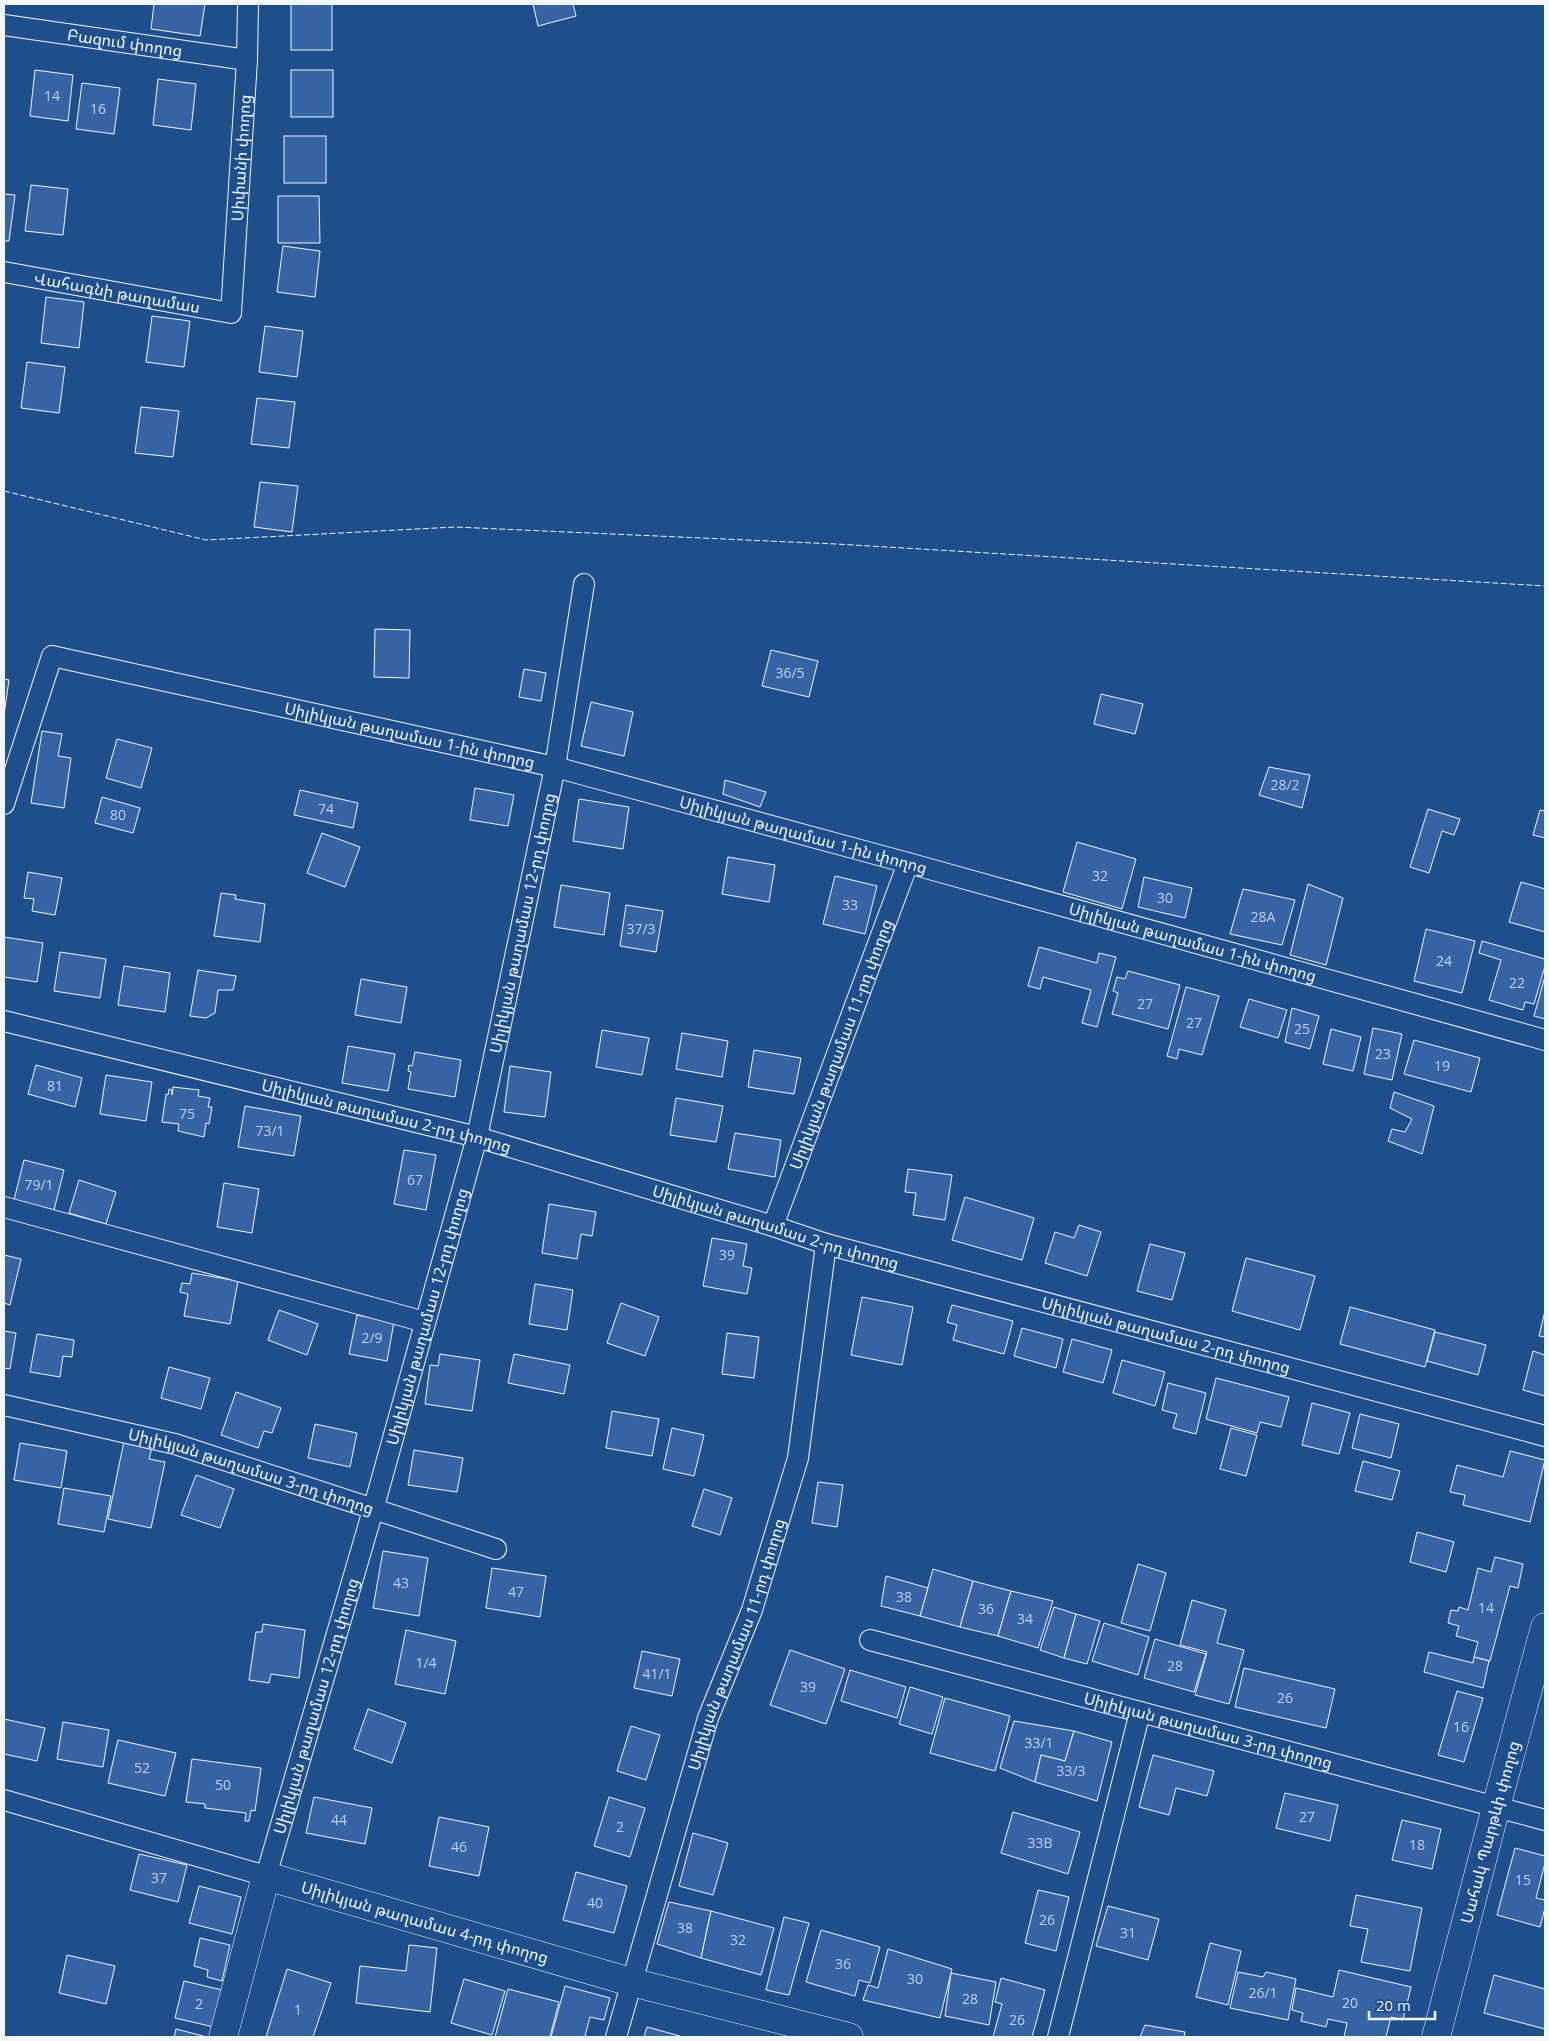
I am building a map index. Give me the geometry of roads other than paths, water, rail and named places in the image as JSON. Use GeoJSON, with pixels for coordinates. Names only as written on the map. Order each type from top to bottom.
{"type":"FeatureCollection","features":[{"type":"Feature","properties":{"kind":"main road","name":"Սահակ Պարթևի փողոց"},"geometry":{"type":"LineString","coordinates":[[1436,2037],[1545,1627]]}},
{"type":"Feature","properties":{"kind":"main road","name":"Սիլիկյան թաղամաս 4-րդ փողոց"},"geometry":{"type":"LineString","coordinates":[[266,1876],[631,1982],[850,2037]]}},
{"type":"Feature","properties":{"kind":"main road","name":"Սիլիկյան թաղամաս 12-րդ փողոց"},"geometry":{"type":"LineString","coordinates":[[223,2037],[266,1876]]}},
{"type":"Feature","properties":{"kind":"street","name":"Սիփանի փողոց"},"geometry":{"type":"LineString","coordinates":[[231,312],[247,60],[248,4]]}},
{"type":"Feature","properties":{"kind":"street","name":"Բազում փողոց"},"geometry":{"type":"LineString","coordinates":[[4,25],[247,60]]}},
{"type":"Feature","properties":{"kind":"street","name":"Վահագնի թաղամաս"},"geometry":{"type":"LineString","coordinates":[[4,272],[231,312]]}},
{"type":"Feature","properties":{"kind":"street","name":"Սիլիկյան թաղամաս 12-րդ փողոց"},"geometry":{"type":"LineString","coordinates":[[266,1876],[373,1510],[477,1137],[555,767],[584,584]]}},
{"type":"Feature","properties":{"kind":"street","name":"Սիլիկյան թաղամաս 1-ին փողոց"},"geometry":{"type":"LineString","coordinates":[[4,804],[52,656],[555,767],[1545,1040]]}},
{"type":"Feature","properties":{"kind":"street","name":"Սիլիկյան թաղամաս 11-րդ փողոց"},"geometry":{"type":"LineString","coordinates":[[773,1226],[908,863]]}},
{"type":"Feature","properties":{"kind":"street","name":"Սիլիկյան թաղամաս 2-րդ փողոց"},"geometry":{"type":"LineString","coordinates":[[4,1022],[477,1137],[773,1226],[826,1244],[1545,1436]]}},
{"type":"Feature","properties":{"kind":"street"},"geometry":{"type":"LineString","coordinates":[[4,1207],[425,1322]]}},
{"type":"Feature","properties":{"kind":"street","name":"Սիլիկյան թաղամաս 11-րդ փողոց"},"geometry":{"type":"LineString","coordinates":[[616,2037],[708,1718],[752,1610],[798,1458],[826,1244]]}},
{"type":"Feature","properties":{"kind":"street","name":"Սիլիկյան թաղամաս 3-րդ փողոց"},"geometry":{"type":"LineString","coordinates":[[4,1405],[175,1444],[496,1549]]}},
{"type":"Feature","properties":{"kind":"street","name":"Սիլիկյան թաղամաս 3-րդ փողոց"},"geometry":{"type":"LineString","coordinates":[[870,1640],[1545,1820]]}},
{"type":"Feature","properties":{"kind":"street"},"geometry":{"type":"LineString","coordinates":[[1058,2037],[1140,1712]]}},
{"type":"Feature","properties":{"kind":"street","name":"Սիլիկյան թաղամաս 4-րդ փողոց"},"geometry":{"type":"LineString","coordinates":[[4,1800],[266,1876]]}}]}
